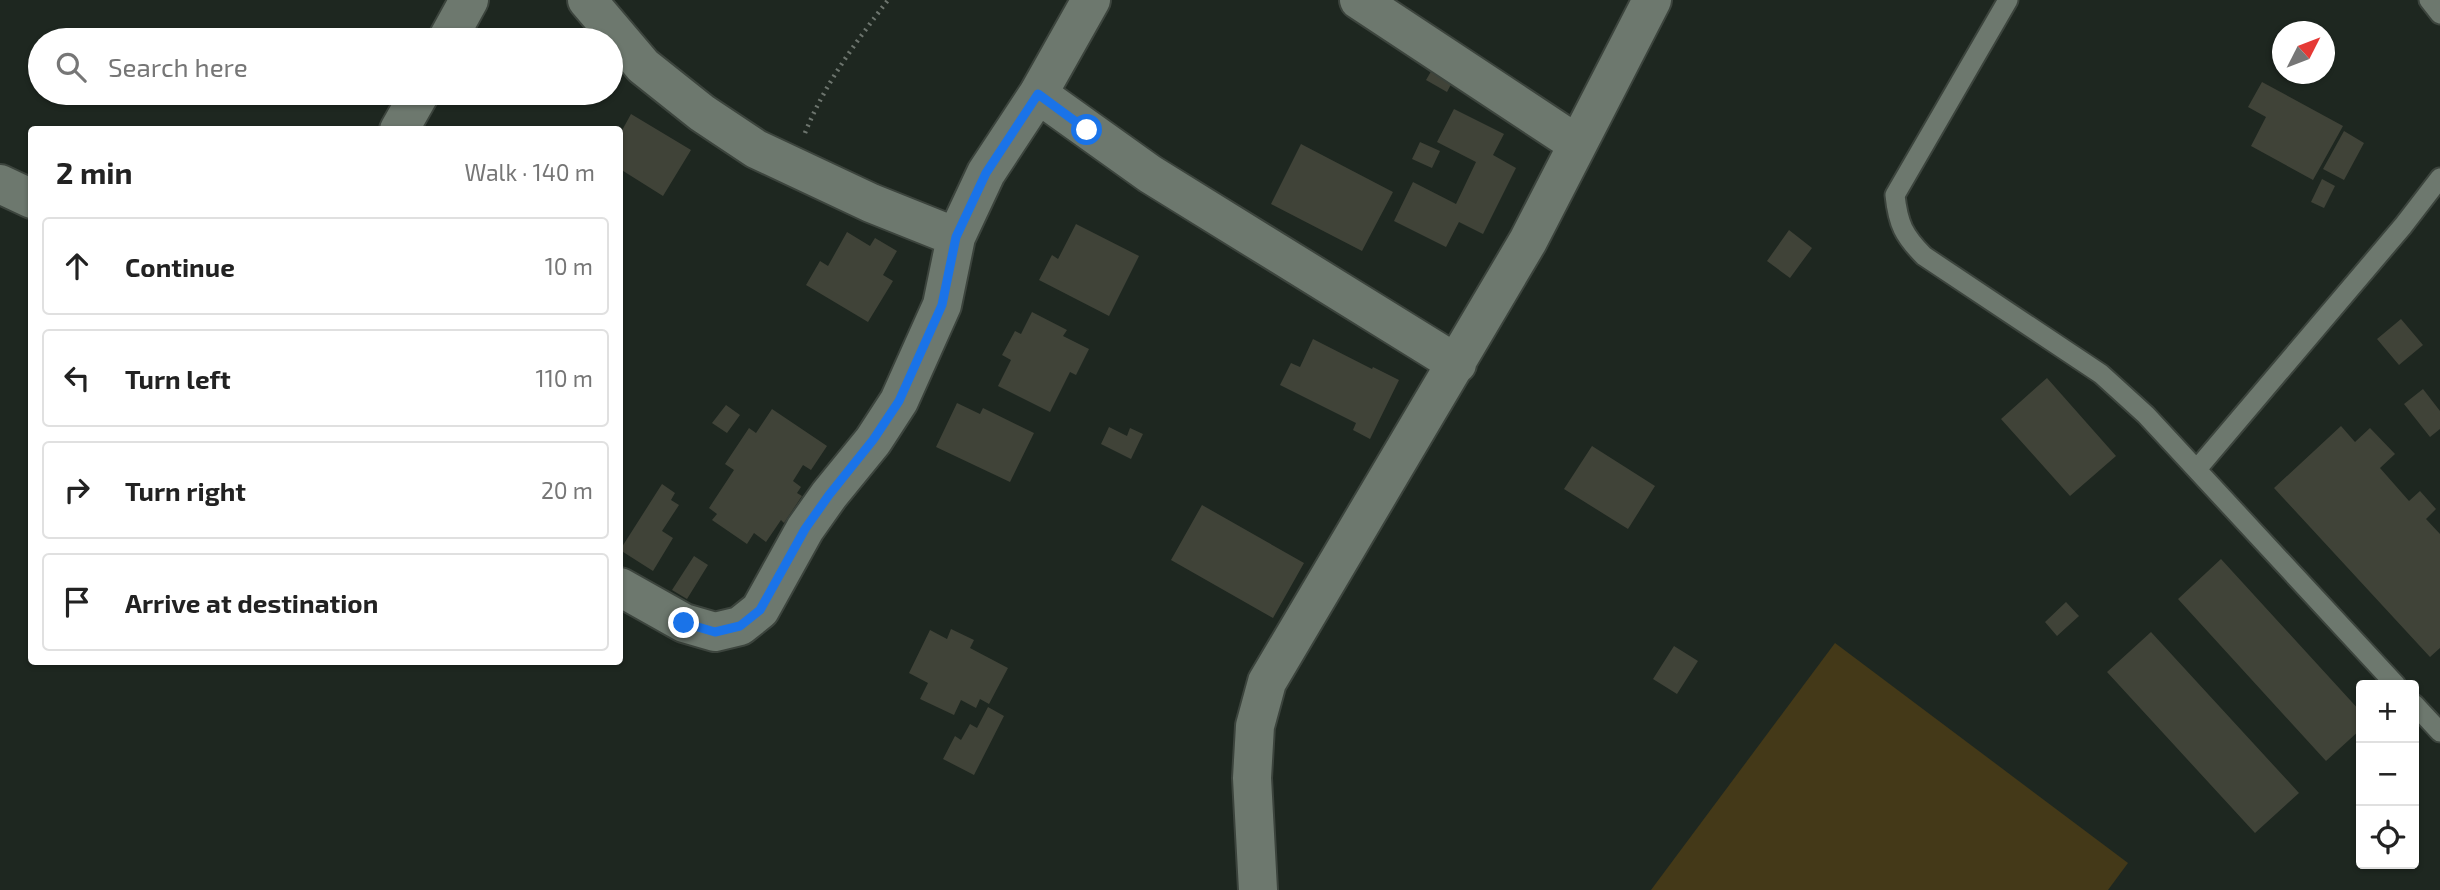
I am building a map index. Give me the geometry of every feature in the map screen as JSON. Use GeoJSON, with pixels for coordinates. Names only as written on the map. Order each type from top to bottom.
{"type":"FeatureCollection","features":[{"type":"Feature","properties":{"kind":"street"},"geometry":{"type":"LineString","coordinates":[[454,28],[469,0]]}},
{"type":"Feature","properties":{"kind":"street"},"geometry":{"type":"LineString","coordinates":[[587,0],[611,28]]}},
{"type":"Feature","properties":{"kind":"street"},"geometry":{"type":"LineString","coordinates":[[623,589],[684,623],[715,632],[740,626],[760,610],[805,529],[873,440],[899,401],[942,305],[956,237],[986,173],[1038,94],[1091,0]]}},
{"type":"Feature","properties":{"kind":"street"},"geometry":{"type":"LineString","coordinates":[[1359,0],[1577,144]]}},
{"type":"Feature","properties":{"kind":"street"},"geometry":{"type":"LineString","coordinates":[[1258,890],[1252,778],[1255,726],[1267,682],[1528,240],[1652,0]]}},
{"type":"Feature","properties":{"kind":"street"},"geometry":{"type":"LineString","coordinates":[[623,42],[643,66],[702,113],[756,149],[871,203],[956,237]]}},
{"type":"Feature","properties":{"kind":"street"},"geometry":{"type":"LineString","coordinates":[[1038,94],[1150,174],[1457,364]]}},
{"type":"Feature","properties":{"kind":"street"},"geometry":{"type":"LineString","coordinates":[[401,126],[414,105]]}},
{"type":"Feature","properties":{"kind":"street"},"geometry":{"type":"LineString","coordinates":[[0,184],[28,197]]}},
{"type":"Feature","properties":{"kind":"lane"},"geometry":{"type":"LineString","coordinates":[[2008,0],[1895,195],[1897,217],[1908,239],[1924,256],[2101,374],[2146,415],[2391,680]]}},
{"type":"Feature","properties":{"kind":"lane"},"geometry":{"type":"LineString","coordinates":[[2429,0],[2440,15]]}},
{"type":"Feature","properties":{"kind":"lane"},"geometry":{"type":"LineString","coordinates":[[2197,469],[2403,226],[2440,178]]}},
{"type":"Feature","properties":{"kind":"lane"},"geometry":{"type":"LineString","coordinates":[[2419,709],[2440,732]]}},
{"type":"Feature","properties":{"kind":"path"},"geometry":{"type":"LineString","coordinates":[[796,167],[815,108],[835,72],[888,0]]}},
{"type":"Feature","properties":{"kind":"shaded area"},"geometry":{"type":"Polygon","coordinates":[[[1835,643],[2128,863],[2108,890],[1651,890],[1835,643]]]}},
{"type":"Feature","properties":{"kind":"building"},"geometry":{"type":"Polygon","coordinates":[[[1436,63],[1456,75],[1447,92],[1426,80],[1436,63]]]}},
{"type":"Feature","properties":{"kind":"building"},"geometry":{"type":"Polygon","coordinates":[[[2262,82],[2343,126],[2313,180],[2251,146],[2266,117],[2248,107],[2262,82]]]}},
{"type":"Feature","properties":{"kind":"building"},"geometry":{"type":"Polygon","coordinates":[[[1454,109],[1504,134],[1493,155],[1516,168],[1483,234],[1459,222],[1446,247],[1394,221],[1413,182],[1456,204],[1476,162],[1437,142],[1454,109]]]}},
{"type":"Feature","properties":{"kind":"building"},"geometry":{"type":"Polygon","coordinates":[[[631,114],[691,150],[663,196],[623,171],[623,129],[631,114]]]}},
{"type":"Feature","properties":{"kind":"building"},"geometry":{"type":"Polygon","coordinates":[[[2344,131],[2364,143],[2344,180],[2323,169],[2344,131]]]}},
{"type":"Feature","properties":{"kind":"building"},"geometry":{"type":"Polygon","coordinates":[[[1420,142],[1440,151],[1432,168],[1412,159],[1420,142]]]}},
{"type":"Feature","properties":{"kind":"building"},"geometry":{"type":"Polygon","coordinates":[[[1301,144],[1393,192],[1362,251],[1271,204],[1301,144]]]}},
{"type":"Feature","properties":{"kind":"building"},"geometry":{"type":"Polygon","coordinates":[[[2322,179],[2335,186],[2324,208],[2311,202],[2322,179]]]}},
{"type":"Feature","properties":{"kind":"building"},"geometry":{"type":"Polygon","coordinates":[[[1076,224],[1139,256],[1109,316],[1039,280],[1052,255],[1058,259],[1076,224]]]}},
{"type":"Feature","properties":{"kind":"building"},"geometry":{"type":"Polygon","coordinates":[[[1789,230],[1812,248],[1790,278],[1767,261],[1789,230]]]}},
{"type":"Feature","properties":{"kind":"building"},"geometry":{"type":"Polygon","coordinates":[[[847,232],[870,246],[875,238],[897,251],[883,275],[893,281],[868,322],[806,285],[820,261],[828,266],[847,232]]]}},
{"type":"Feature","properties":{"kind":"building"},"geometry":{"type":"Polygon","coordinates":[[[1032,312],[1067,330],[1063,336],[1089,349],[1076,375],[1070,372],[1050,412],[998,386],[1011,360],[1002,355],[1015,331],[1021,334],[1032,312]]]}},
{"type":"Feature","properties":{"kind":"building"},"geometry":{"type":"Polygon","coordinates":[[[2401,319],[2423,345],[2399,365],[2377,339],[2401,319]]]}},
{"type":"Feature","properties":{"kind":"building"},"geometry":{"type":"Polygon","coordinates":[[[1313,339],[1399,380],[1370,439],[1353,430],[1356,423],[1280,385],[1291,363],[1300,367],[1313,339]]]}},
{"type":"Feature","properties":{"kind":"building"},"geometry":{"type":"Polygon","coordinates":[[[2047,378],[2116,456],[2070,496],[2001,419],[2047,378]]]}},
{"type":"Feature","properties":{"kind":"building"},"geometry":{"type":"Polygon","coordinates":[[[2423,389],[2440,411],[2440,429],[2430,437],[2404,404],[2423,389]]]}},
{"type":"Feature","properties":{"kind":"building"},"geometry":{"type":"Polygon","coordinates":[[[957,403],[980,414],[983,408],[1034,433],[1010,482],[936,447],[957,403]]]}},
{"type":"Feature","properties":{"kind":"building"},"geometry":{"type":"Polygon","coordinates":[[[726,405],[740,415],[727,433],[712,423],[726,405]]]}},
{"type":"Feature","properties":{"kind":"building"},"geometry":{"type":"Polygon","coordinates":[[[772,409],[827,446],[811,470],[803,465],[793,481],[801,487],[797,493],[802,496],[784,523],[781,520],[766,542],[754,533],[747,544],[712,520],[717,514],[709,508],[734,470],[725,464],[749,428],[756,433],[772,409]]]}},
{"type":"Feature","properties":{"kind":"building"},"geometry":{"type":"Polygon","coordinates":[[[2341,426],[2355,442],[2370,428],[2395,454],[2380,468],[2409,501],[2420,491],[2436,509],[2426,519],[2440,534],[2440,648],[2430,657],[2274,488],[2341,426]]]}},
{"type":"Feature","properties":{"kind":"building"},"geometry":{"type":"Polygon","coordinates":[[[1109,427],[1127,436],[1130,428],[1143,434],[1131,459],[1101,444],[1109,427]]]}},
{"type":"Feature","properties":{"kind":"building"},"geometry":{"type":"Polygon","coordinates":[[[1592,446],[1655,486],[1628,529],[1564,489],[1592,446]]]}},
{"type":"Feature","properties":{"kind":"building"},"geometry":{"type":"Polygon","coordinates":[[[662,484],[675,493],[671,500],[679,505],[662,531],[673,538],[653,571],[623,552],[623,545],[662,484]]]}},
{"type":"Feature","properties":{"kind":"building"},"geometry":{"type":"Polygon","coordinates":[[[1202,505],[1304,563],[1273,618],[1171,560],[1202,505]]]}},
{"type":"Feature","properties":{"kind":"building"},"geometry":{"type":"Polygon","coordinates":[[[694,556],[708,565],[687,599],[672,590],[694,556]]]}},
{"type":"Feature","properties":{"kind":"building"},"geometry":{"type":"Polygon","coordinates":[[[2221,559],[2356,707],[2356,734],[2326,761],[2178,599],[2221,559]]]}},
{"type":"Feature","properties":{"kind":"building"},"geometry":{"type":"Polygon","coordinates":[[[2066,602],[2079,616],[2057,636],[2045,622],[2066,602]]]}},
{"type":"Feature","properties":{"kind":"building"},"geometry":{"type":"Polygon","coordinates":[[[951,629],[974,640],[970,648],[1008,668],[989,704],[980,699],[976,708],[961,700],[954,715],[920,699],[928,683],[909,673],[930,630],[947,639],[951,629]]]}},
{"type":"Feature","properties":{"kind":"building"},"geometry":{"type":"Polygon","coordinates":[[[2151,632],[2299,793],[2255,833],[2107,672],[2151,632]]]}},
{"type":"Feature","properties":{"kind":"building"},"geometry":{"type":"Polygon","coordinates":[[[1674,646],[1698,661],[1677,694],[1653,679],[1674,646]]]}},
{"type":"Feature","properties":{"kind":"building"},"geometry":{"type":"Polygon","coordinates":[[[988,707],[1004,716],[974,775],[943,759],[955,736],[961,740],[970,724],[977,728],[988,707]]]}},
{"type":"Feature","properties":{"kind":"route"},"geometry":{"type":"LineString","coordinates":[[684,623],[715,632],[740,626],[760,610],[805,529],[873,440],[899,401],[942,305],[956,237],[986,173],[1038,94],[1087,130]]}}]}
